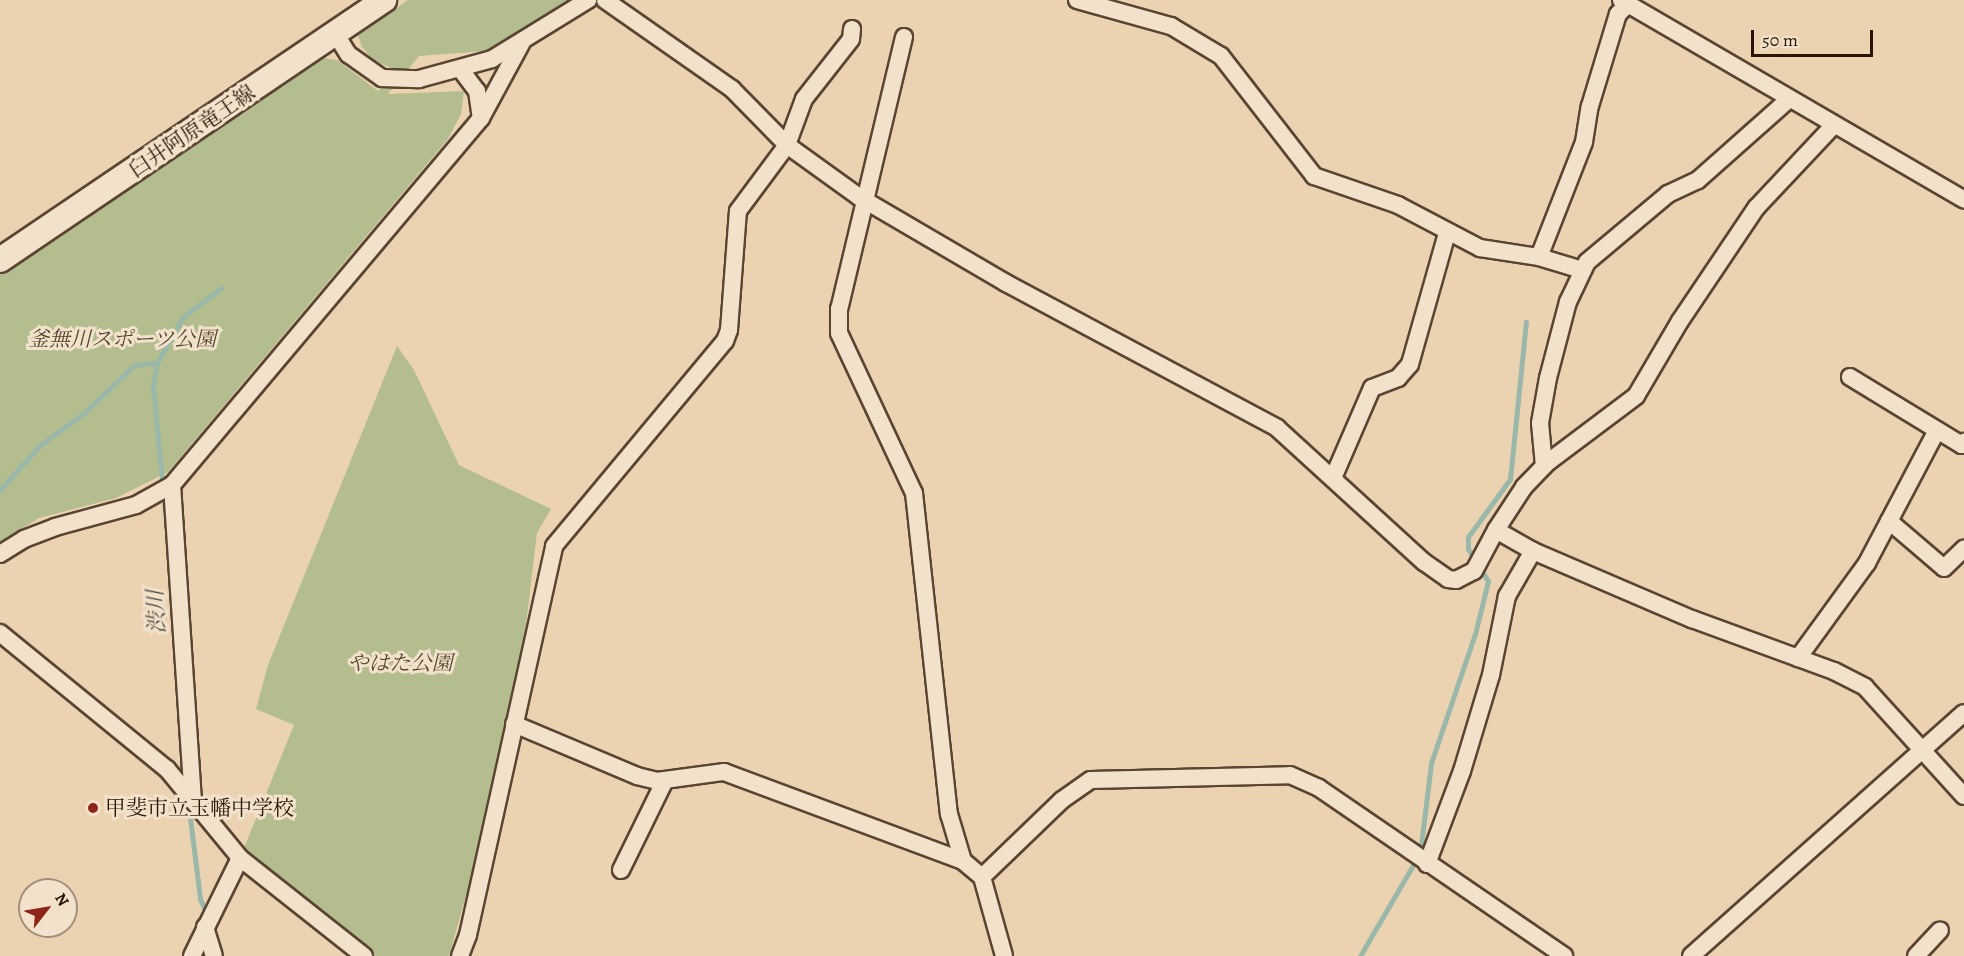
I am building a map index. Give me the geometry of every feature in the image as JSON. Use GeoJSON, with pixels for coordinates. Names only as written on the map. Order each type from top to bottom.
{"type":"FeatureCollection","features":[{"type":"Feature","properties":{"kind":"main road","name":"臼井阿原竜王線"},"geometry":{"type":"LineString","coordinates":[[0,260],[384,0]]}},
{"type":"Feature","properties":{"kind":"street"},"geometry":{"type":"LineString","coordinates":[[335,33],[348,54],[382,78],[419,80],[461,70],[521,44],[588,0]]}},
{"type":"Feature","properties":{"kind":"street"},"geometry":{"type":"LineString","coordinates":[[605,0],[732,89],[787,145],[867,201],[1006,284],[1277,428],[1424,562],[1448,579],[1456,580],[1474,572],[1496,530],[1544,466],[1636,396],[1680,321],[1756,208],[1833,126]]}},
{"type":"Feature","properties":{"kind":"street"},"geometry":{"type":"LineString","coordinates":[[1077,0],[1171,26],[1221,56],[1314,176],[1398,205],[1447,233],[1480,248],[1539,257],[1582,270]]}},
{"type":"Feature","properties":{"kind":"street"},"geometry":{"type":"LineString","coordinates":[[1539,257],[1584,142],[1590,106],[1618,14],[1624,2],[1788,100],[1964,200]]}},
{"type":"Feature","properties":{"kind":"street"},"geometry":{"type":"LineString","coordinates":[[460,956],[468,935],[554,546],[724,341],[729,330],[738,211],[787,145],[804,99],[851,39],[852,29]]}},
{"type":"Feature","properties":{"kind":"street"},"geometry":{"type":"LineString","coordinates":[[904,37],[867,201],[839,309],[839,333],[914,493],[949,814],[963,861]]}},
{"type":"Feature","properties":{"kind":"street"},"geometry":{"type":"LineString","coordinates":[[0,554],[24,539],[55,526],[136,506],[172,485],[481,118],[521,44]]}},
{"type":"Feature","properties":{"kind":"street"},"geometry":{"type":"LineString","coordinates":[[461,70],[477,91],[481,118]]}},
{"type":"Feature","properties":{"kind":"street"},"geometry":{"type":"LineString","coordinates":[[1544,466],[1540,423],[1548,378],[1568,302],[1587,262],[1668,194],[1698,180],[1788,100]]}},
{"type":"Feature","properties":{"kind":"street"},"geometry":{"type":"LineString","coordinates":[[1333,478],[1372,388],[1398,378],[1410,364],[1447,233]]}},
{"type":"Feature","properties":{"kind":"street"},"geometry":{"type":"LineString","coordinates":[[1850,377],[1962,445],[1964,442]]}},
{"type":"Feature","properties":{"kind":"street"},"geometry":{"type":"LineString","coordinates":[[1798,658],[1867,563],[1937,430]]}},
{"type":"Feature","properties":{"kind":"street"},"geometry":{"type":"LineString","coordinates":[[172,485],[193,800]]}},
{"type":"Feature","properties":{"kind":"street"},"geometry":{"type":"LineString","coordinates":[[1889,521],[1944,568],[1964,549]]}},
{"type":"Feature","properties":{"kind":"street"},"geometry":{"type":"LineString","coordinates":[[1496,530],[1533,551],[1865,687],[1964,796]]}},
{"type":"Feature","properties":{"kind":"street"},"geometry":{"type":"LineString","coordinates":[[1427,864],[1462,771],[1491,675],[1508,596],[1533,551]]}},
{"type":"Feature","properties":{"kind":"street"},"geometry":{"type":"LineString","coordinates":[[0,633],[121,728],[168,769],[240,858],[364,956]]}},
{"type":"Feature","properties":{"kind":"street"},"geometry":{"type":"LineString","coordinates":[[1691,956],[1964,713]]}},
{"type":"Feature","properties":{"kind":"street"},"geometry":{"type":"LineString","coordinates":[[514,724],[637,776],[665,780],[724,772],[963,861],[982,877],[1004,956]]}},
{"type":"Feature","properties":{"kind":"street"},"geometry":{"type":"LineString","coordinates":[[982,877],[1062,800],[1091,780],[1290,775],[1319,788],[1564,956]]}},
{"type":"Feature","properties":{"kind":"street"},"geometry":{"type":"LineString","coordinates":[[621,870],[665,780]]}},
{"type":"Feature","properties":{"kind":"street"},"geometry":{"type":"LineString","coordinates":[[192,956],[240,858]]}},
{"type":"Feature","properties":{"kind":"street"},"geometry":{"type":"LineString","coordinates":[[205,927],[214,956]]}},
{"type":"Feature","properties":{"kind":"street"},"geometry":{"type":"LineString","coordinates":[[1916,956],[1940,930]]}},
{"type":"Feature","properties":{"kind":"green space","name":"釜無川スポーツ公園"},"geometry":{"type":"Polygon","coordinates":[[[408,0],[571,0],[500,50],[419,56],[388,94],[464,91],[461,114],[448,139],[168,472],[116,498],[39,518],[0,543],[0,273],[323,58],[337,60],[378,91],[393,69],[373,60],[362,47],[358,35],[408,0]]]}},
{"type":"Feature","properties":{"kind":"green space","name":"やはた公園"},"geometry":{"type":"Polygon","coordinates":[[[397,346],[414,370],[459,465],[551,509],[537,533],[514,724],[449,956],[374,956],[240,858],[294,725],[256,709],[268,665],[397,346]]]}},
{"type":"Feature","properties":{"kind":"waterway","name":"渋川"},"geometry":{"type":"LineString","coordinates":[[168,542],[153,385],[157,363],[183,317],[221,288]]}},
{"type":"Feature","properties":{"kind":"waterway"},"geometry":{"type":"LineString","coordinates":[[1360,956],[1420,853],[1431,763],[1475,634],[1488,581],[1468,549],[1468,537],[1510,479],[1526,322]]}},
{"type":"Feature","properties":{"kind":"waterway"},"geometry":{"type":"LineString","coordinates":[[0,490],[39,446],[84,413],[134,365],[157,363]]}},
{"type":"Feature","properties":{"kind":"waterway","name":"渋川"},"geometry":{"type":"LineString","coordinates":[[188,802],[200,899],[208,917]]}},
{"type":"Feature","properties":{"kind":"waterway","name":"渋川"},"geometry":{"type":"LineString","coordinates":[[214,931],[220,950]]}},
{"type":"Feature","properties":{"kind":"place","name":"甲斐市立玉幡中学校"},"geometry":{"type":"Point","coordinates":[93,808]}}]}
